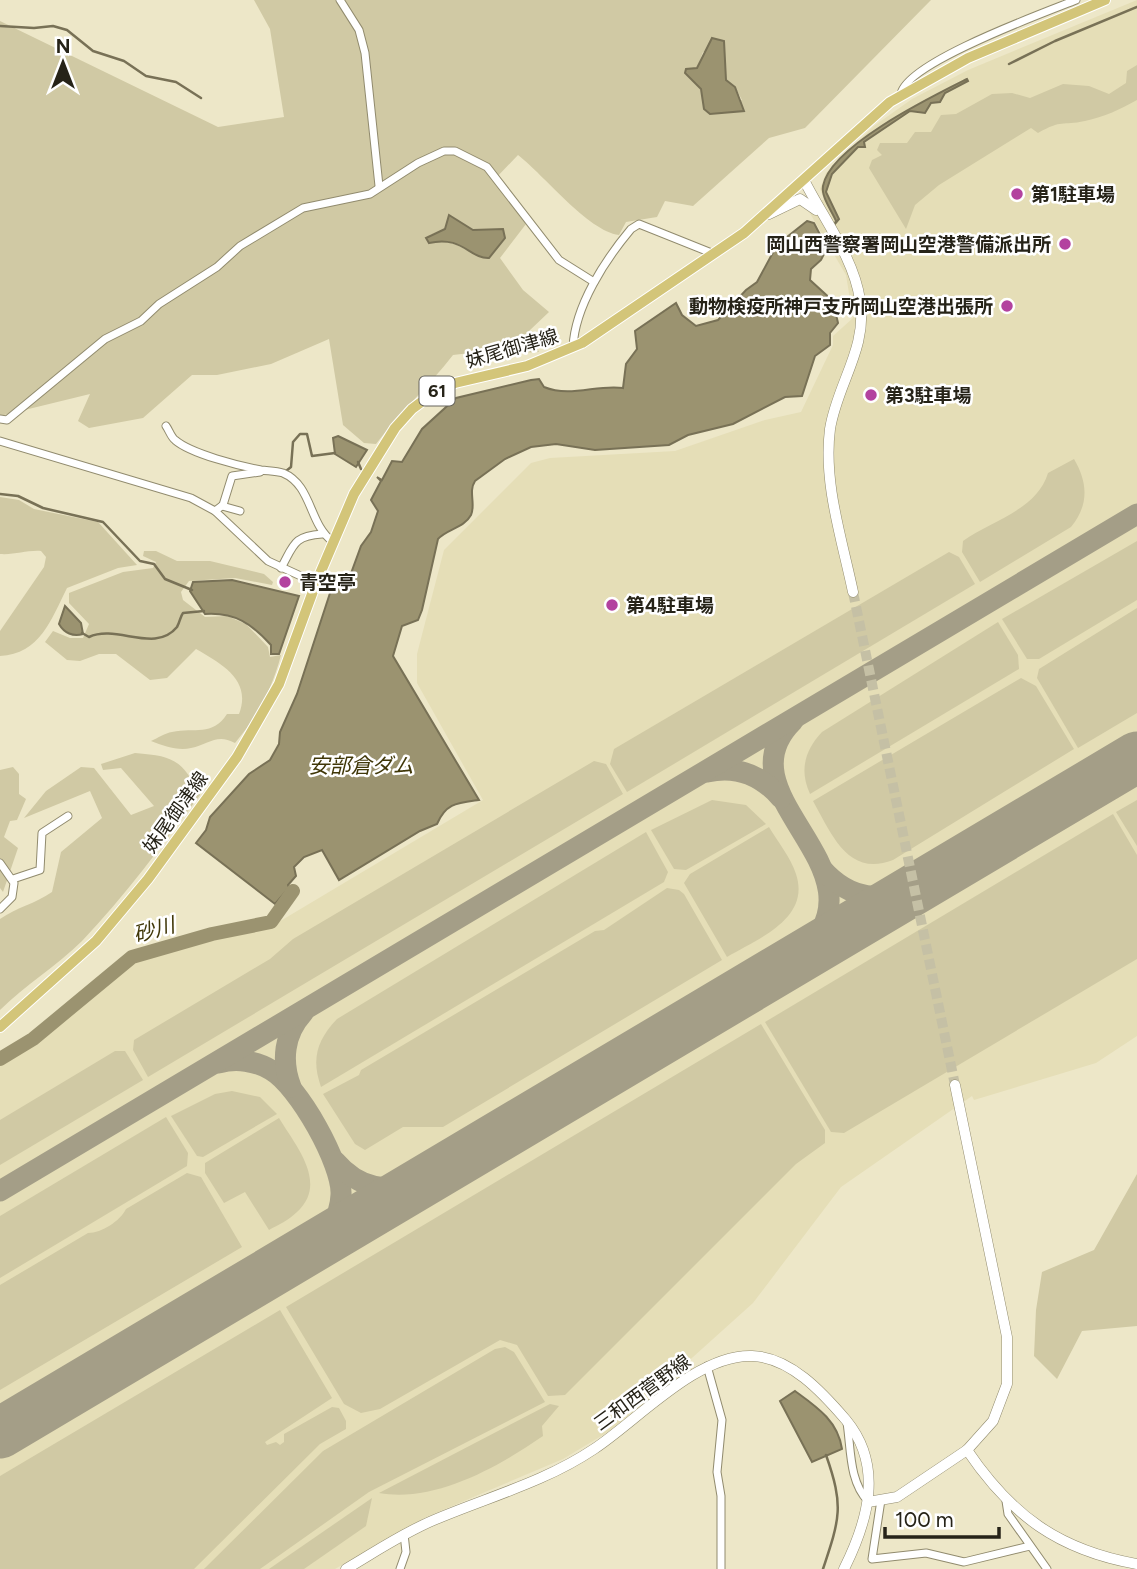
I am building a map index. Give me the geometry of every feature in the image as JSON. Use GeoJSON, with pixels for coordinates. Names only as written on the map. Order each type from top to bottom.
{"type":"FeatureCollection","features":[{"type":"Feature","properties":{"kind":"main road","name":"妹尾御津線"},"geometry":{"type":"LineString","coordinates":[[0,1027],[96,941],[148,878],[237,757],[279,684],[332,541],[354,494],[395,428],[412,409],[432,394],[455,383],[527,366],[573,348],[715,254],[765,216],[863,123],[901,94],[976,47],[1105,0]]}},
{"type":"Feature","properties":{"kind":"street"},"geometry":{"type":"LineString","coordinates":[[341,0],[359,30],[365,52],[379,186]]}},
{"type":"Feature","properties":{"kind":"street"},"geometry":{"type":"LineString","coordinates":[[976,47],[1076,0]]}},
{"type":"Feature","properties":{"kind":"street"},"geometry":{"type":"LineString","coordinates":[[0,419],[7,420],[105,340],[141,321],[159,304],[282,219],[313,204],[370,194],[379,186],[444,151],[461,152],[487,167],[559,260],[594,282]]}},
{"type":"Feature","properties":{"kind":"street"},"geometry":{"type":"LineString","coordinates":[[804,180],[855,280],[861,304],[859,343],[835,411],[828,444],[830,481],[853,592]]}},
{"type":"Feature","properties":{"kind":"street"},"geometry":{"type":"LineString","coordinates":[[765,216],[800,199],[820,211]]}},
{"type":"Feature","properties":{"kind":"street"},"geometry":{"type":"LineString","coordinates":[[573,348],[574,335],[594,282],[622,240],[639,225],[715,254]]}},
{"type":"Feature","properties":{"kind":"street"},"geometry":{"type":"LineString","coordinates":[[166,426],[174,439],[188,446],[244,467],[289,477],[306,495],[322,534],[332,541]]}},
{"type":"Feature","properties":{"kind":"street"},"geometry":{"type":"LineString","coordinates":[[0,441],[191,498],[218,509],[240,511]]}},
{"type":"Feature","properties":{"kind":"street"},"geometry":{"type":"LineString","coordinates":[[218,509],[232,476],[267,471]]}},
{"type":"Feature","properties":{"kind":"street"},"geometry":{"type":"LineString","coordinates":[[218,509],[268,561],[316,583]]}},
{"type":"Feature","properties":{"kind":"street"},"geometry":{"type":"LineString","coordinates":[[281,568],[296,540],[304,535],[322,534]]}},
{"type":"Feature","properties":{"kind":"street"},"geometry":{"type":"LineString","coordinates":[[13,879],[40,870],[42,834],[68,816]]}},
{"type":"Feature","properties":{"kind":"street"},"geometry":{"type":"LineString","coordinates":[[0,863],[13,879],[12,897],[0,909]]}},
{"type":"Feature","properties":{"kind":"street"},"geometry":{"type":"LineString","coordinates":[[868,1502],[909,1490],[967,1450],[981,1436],[999,1408],[1007,1384],[1010,1352],[955,1085]]}},
{"type":"Feature","properties":{"kind":"street","name":"三和西菅野線"},"geometry":{"type":"LineString","coordinates":[[346,1569],[404,1534],[563,1468],[593,1450],[707,1366],[736,1357],[753,1356],[782,1363],[803,1377],[847,1421],[865,1455],[868,1502],[863,1528],[844,1569]]}},
{"type":"Feature","properties":{"kind":"street"},"geometry":{"type":"LineString","coordinates":[[707,1366],[722,1420],[717,1472],[721,1496],[721,1569]]}},
{"type":"Feature","properties":{"kind":"street"},"geometry":{"type":"LineString","coordinates":[[967,1450],[1006,1502],[1041,1528],[1072,1546],[1137,1564]]}},
{"type":"Feature","properties":{"kind":"street"},"geometry":{"type":"LineString","coordinates":[[881,1500],[872,1559],[926,1553],[964,1562],[1030,1546]]}},
{"type":"Feature","properties":{"kind":"street"},"geometry":{"type":"LineString","coordinates":[[1006,1502],[1008,1514],[1047,1569]]}},
{"type":"Feature","properties":{"kind":"street"},"geometry":{"type":"LineString","coordinates":[[400,1569],[406,1552],[404,1534]]}},
{"type":"Feature","properties":{"kind":"shaded area"},"geometry":{"type":"Polygon","coordinates":[[[254,0],[931,0],[805,128],[769,138],[693,206],[665,201],[657,217],[626,222],[619,235],[594,224],[580,213],[518,155],[494,180],[526,224],[500,258],[523,290],[549,312],[529,331],[539,352],[453,355],[376,444],[364,443],[343,425],[329,339],[271,364],[217,375],[192,375],[143,418],[89,428],[78,421],[90,394],[0,416],[0,21],[218,127],[284,117],[270,29],[254,0]],[[703,52],[697,68],[686,69],[702,94],[703,104],[742,100],[735,87],[726,80],[724,57],[703,52]],[[449,215],[445,229],[430,235],[429,243],[455,244],[489,258],[505,238],[499,229],[473,230],[449,215]]]}},
{"type":"Feature","properties":{"kind":"shaded area"},"geometry":{"type":"Polygon","coordinates":[[[1137,0],[1137,1036],[1096,1063],[974,1100],[972,1096],[841,1187],[753,1303],[613,1429],[563,1459],[424,1518],[335,1569],[0,1569],[0,1064],[35,1045],[134,959],[272,926],[483,800],[417,683],[417,654],[444,550],[531,463],[550,458],[675,451],[765,420],[801,412],[833,345],[833,336],[853,318],[846,275],[808,210],[824,199],[820,189],[826,173],[874,126],[912,99],[968,70],[1137,0]]]}},
{"type":"Feature","properties":{"kind":"shaded area"},"geometry":{"type":"Polygon","coordinates":[[[1137,65],[1137,100],[1092,119],[1058,124],[1038,133],[1031,128],[939,185],[915,205],[906,229],[869,168],[872,160],[882,155],[877,150],[880,143],[907,143],[915,132],[931,132],[941,115],[956,114],[992,94],[1012,93],[1030,98],[1063,84],[1089,86],[1109,94],[1126,83],[1127,71],[1137,65]]]}},
{"type":"Feature","properties":{"kind":"shaded area"},"geometry":{"type":"Polygon","coordinates":[[[1074,459],[1084,484],[1084,501],[1071,527],[980,582],[962,552],[963,541],[1024,505],[1042,486],[1048,473],[1074,459]]]}},
{"type":"Feature","properties":{"kind":"shaded area"},"geometry":{"type":"Polygon","coordinates":[[[0,497],[19,500],[34,509],[98,522],[137,565],[118,568],[67,588],[49,623],[35,642],[14,654],[0,656],[0,631],[44,567],[46,557],[41,551],[0,554],[0,497]]]}},
{"type":"Feature","properties":{"kind":"shaded area"},"geometry":{"type":"Polygon","coordinates":[[[1137,541],[1137,600],[1039,659],[1027,659],[1002,619],[1137,541]]]}},
{"type":"Feature","properties":{"kind":"shaded area"},"geometry":{"type":"Polygon","coordinates":[[[144,551],[156,551],[177,561],[210,561],[264,574],[273,582],[272,585],[235,578],[189,581],[181,592],[183,600],[205,617],[227,616],[246,624],[268,647],[270,657],[281,655],[263,702],[235,743],[218,739],[181,749],[151,741],[169,733],[209,728],[215,726],[227,714],[239,714],[242,702],[238,682],[224,667],[196,649],[167,678],[150,680],[116,654],[99,654],[80,661],[67,660],[45,642],[53,631],[70,638],[83,638],[89,624],[69,603],[69,593],[123,572],[153,568],[156,562],[143,556],[144,551]]]}},
{"type":"Feature","properties":{"kind":"shaded area"},"geometry":{"type":"Polygon","coordinates":[[[949,552],[959,557],[975,584],[627,792],[610,764],[614,749],[949,552]]]}},
{"type":"Feature","properties":{"kind":"shaded area"},"geometry":{"type":"Polygon","coordinates":[[[1137,608],[1137,713],[1078,748],[1037,678],[1039,669],[1137,608]]]}},
{"type":"Feature","properties":{"kind":"shaded area"},"geometry":{"type":"Polygon","coordinates":[[[998,622],[1018,655],[1019,669],[810,794],[804,769],[811,746],[822,732],[998,622]]]}},
{"type":"Feature","properties":{"kind":"shaded area"},"geometry":{"type":"Polygon","coordinates":[[[1021,678],[1036,686],[1074,749],[893,860],[877,864],[864,863],[843,849],[813,801],[1021,678]]]}},
{"type":"Feature","properties":{"kind":"shaded area"},"geometry":{"type":"Polygon","coordinates":[[[135,753],[168,758],[175,762],[188,774],[200,795],[98,924],[62,959],[0,1010],[0,919],[52,892],[61,852],[102,818],[90,791],[24,818],[46,791],[81,767],[94,768],[131,815],[154,806],[121,768],[103,770],[101,764],[135,753]]]}},
{"type":"Feature","properties":{"kind":"shaded area"},"geometry":{"type":"Polygon","coordinates":[[[594,761],[606,764],[623,794],[148,1077],[133,1050],[134,1040],[270,959],[293,939],[594,761]]]}},
{"type":"Feature","properties":{"kind":"shaded area"},"geometry":{"type":"Polygon","coordinates":[[[13,767],[19,774],[19,794],[26,799],[17,820],[10,821],[4,837],[18,848],[3,892],[0,888],[0,770],[13,767]]]}},
{"type":"Feature","properties":{"kind":"shaded area"},"geometry":{"type":"Polygon","coordinates":[[[712,800],[746,805],[766,824],[686,870],[674,869],[651,830],[712,800]]]}},
{"type":"Feature","properties":{"kind":"shaded area"},"geometry":{"type":"Polygon","coordinates":[[[1137,800],[1137,846],[1116,812],[1137,800]]]}},
{"type":"Feature","properties":{"kind":"shaded area"},"geometry":{"type":"Polygon","coordinates":[[[1113,814],[1137,855],[1137,959],[844,1133],[831,1132],[765,1022],[1113,814]]]}},
{"type":"Feature","properties":{"kind":"shaded area"},"geometry":{"type":"Polygon","coordinates":[[[769,827],[796,874],[799,890],[796,903],[778,926],[727,957],[684,883],[690,874],[769,827]]]}},
{"type":"Feature","properties":{"kind":"shaded area"},"geometry":{"type":"Polygon","coordinates":[[[646,832],[668,872],[664,882],[321,1087],[316,1068],[318,1050],[337,1019],[646,832]]]}},
{"type":"Feature","properties":{"kind":"shaded area"},"geometry":{"type":"Polygon","coordinates":[[[667,888],[679,890],[684,894],[722,960],[443,1127],[403,1127],[365,1150],[355,1144],[323,1094],[359,1075],[361,1070],[595,931],[604,930],[667,888]]]}},
{"type":"Feature","properties":{"kind":"shaded area"},"geometry":{"type":"Polygon","coordinates":[[[761,1024],[825,1130],[825,1143],[796,1164],[565,1395],[548,1396],[517,1345],[500,1340],[380,1409],[361,1413],[344,1404],[286,1307],[761,1024]]]}},
{"type":"Feature","properties":{"kind":"shaded area"},"geometry":{"type":"Polygon","coordinates":[[[115,1051],[125,1051],[143,1080],[0,1165],[0,1120],[115,1051]]]}},
{"type":"Feature","properties":{"kind":"shaded area"},"geometry":{"type":"Polygon","coordinates":[[[232,1091],[260,1097],[277,1114],[203,1157],[197,1156],[171,1116],[215,1094],[232,1091]]]}},
{"type":"Feature","properties":{"kind":"shaded area"},"geometry":{"type":"Polygon","coordinates":[[[166,1117],[188,1153],[187,1166],[0,1278],[0,1216],[166,1117]]]}},
{"type":"Feature","properties":{"kind":"shaded area"},"geometry":{"type":"Polygon","coordinates":[[[279,1118],[306,1164],[310,1189],[306,1201],[297,1212],[269,1230],[245,1192],[224,1203],[205,1173],[205,1163],[279,1118]]]}},
{"type":"Feature","properties":{"kind":"shaded area"},"geometry":{"type":"Polygon","coordinates":[[[187,1173],[201,1177],[242,1247],[0,1390],[0,1285],[88,1233],[110,1226],[126,1209],[187,1173]]]}},
{"type":"Feature","properties":{"kind":"shaded area"},"geometry":{"type":"Polygon","coordinates":[[[1137,1174],[1137,1326],[1082,1331],[1057,1379],[1034,1356],[1036,1310],[1042,1272],[1094,1250],[1137,1174]]]}},
{"type":"Feature","properties":{"kind":"shaded area"},"geometry":{"type":"Polygon","coordinates":[[[280,1310],[332,1398],[265,1442],[267,1445],[276,1442],[280,1445],[284,1442],[284,1434],[332,1407],[339,1408],[346,1421],[346,1429],[320,1444],[194,1569],[0,1569],[0,1476],[280,1310]]]}},
{"type":"Feature","properties":{"kind":"shaded area"},"geometry":{"type":"Polygon","coordinates":[[[505,1347],[514,1352],[545,1402],[369,1492],[260,1569],[204,1569],[323,1451],[495,1349],[505,1347]]]}},
{"type":"Feature","properties":{"kind":"shaded area"},"geometry":{"type":"Polygon","coordinates":[[[550,1404],[559,1406],[542,1426],[543,1436],[486,1470],[444,1488],[422,1493],[379,1493],[550,1404]]]}},
{"type":"Feature","properties":{"kind":"shaded area"},"geometry":{"type":"Polygon","coordinates":[[[372,1498],[366,1526],[304,1569],[269,1569],[372,1498]]]}},
{"type":"Feature","properties":{"kind":"water"},"geometry":{"type":"Polygon","coordinates":[[[712,38],[724,41],[726,80],[735,87],[744,111],[710,114],[704,109],[701,89],[685,73],[686,69],[697,68],[712,38]]]}},
{"type":"Feature","properties":{"kind":"water"},"geometry":{"type":"Polygon","coordinates":[[[967,79],[968,81],[945,93],[940,102],[931,103],[925,113],[910,111],[864,142],[865,147],[858,147],[832,174],[826,192],[839,219],[834,225],[836,221],[825,199],[823,186],[830,171],[844,155],[885,124],[967,79]]]}},
{"type":"Feature","properties":{"kind":"water"},"geometry":{"type":"Polygon","coordinates":[[[449,215],[473,230],[503,229],[505,238],[489,258],[476,255],[450,242],[429,243],[426,238],[445,229],[449,215]]]}},
{"type":"Feature","properties":{"kind":"water","name":"安部倉ダム"},"geometry":{"type":"Polygon","coordinates":[[[807,221],[814,223],[827,248],[821,260],[811,269],[810,280],[833,301],[838,323],[830,333],[830,345],[815,356],[802,396],[785,397],[733,424],[688,435],[669,445],[595,450],[556,444],[531,447],[505,459],[475,481],[471,515],[464,523],[438,539],[422,610],[418,620],[402,626],[393,656],[479,800],[453,805],[444,812],[437,824],[420,831],[339,880],[322,850],[304,857],[294,867],[296,876],[288,885],[289,888],[275,904],[196,843],[206,830],[210,817],[249,774],[270,760],[279,744],[280,732],[297,694],[332,587],[341,589],[350,576],[361,546],[371,532],[378,511],[371,500],[381,481],[377,477],[382,480],[392,461],[402,462],[422,429],[456,398],[531,380],[539,379],[544,387],[564,391],[623,388],[626,364],[637,349],[635,331],[676,303],[682,315],[696,326],[718,320],[757,282],[777,245],[807,221]]]}},
{"type":"Feature","properties":{"kind":"water"},"geometry":{"type":"Polygon","coordinates":[[[338,436],[367,450],[356,467],[335,454],[333,438],[338,436]]]}},
{"type":"Feature","properties":{"kind":"water"},"geometry":{"type":"Polygon","coordinates":[[[232,580],[299,596],[279,654],[271,654],[271,645],[242,621],[225,615],[205,614],[190,591],[193,582],[232,580]]]}},
{"type":"Feature","properties":{"kind":"water"},"geometry":{"type":"Polygon","coordinates":[[[65,606],[81,623],[83,634],[69,634],[59,624],[65,606]]]}},
{"type":"Feature","properties":{"kind":"water"},"geometry":{"type":"Polygon","coordinates":[[[795,1391],[831,1423],[842,1449],[812,1462],[780,1401],[795,1391]]]}},
{"type":"Feature","properties":{"kind":"waterway"},"geometry":{"type":"LineString","coordinates":[[1009,64],[1055,41],[1137,7]]}},
{"type":"Feature","properties":{"kind":"waterway"},"geometry":{"type":"LineString","coordinates":[[0,26],[53,26],[67,30],[93,51],[124,61],[146,76],[176,82],[201,98]]}},
{"type":"Feature","properties":{"kind":"waterway"},"geometry":{"type":"LineString","coordinates":[[286,471],[291,467],[293,442],[300,434],[307,434],[312,456],[335,453]]}},
{"type":"Feature","properties":{"kind":"waterway"},"geometry":{"type":"LineString","coordinates":[[358,462],[361,469]]}},
{"type":"Feature","properties":{"kind":"waterway"},"geometry":{"type":"LineString","coordinates":[[0,494],[18,496],[43,508],[103,522],[140,561],[154,564],[165,579],[192,590]]}},
{"type":"Feature","properties":{"kind":"waterway"},"geometry":{"type":"LineString","coordinates":[[82,633],[89,637],[111,634],[158,638],[168,635],[177,627],[183,613],[204,611]]}},
{"type":"Feature","properties":{"kind":"waterway","name":"砂川"},"geometry":{"type":"LineString","coordinates":[[0,1059],[33,1039],[132,957],[212,934],[271,922],[293,891]]}},
{"type":"Feature","properties":{"kind":"waterway"},"geometry":{"type":"LineString","coordinates":[[823,1569],[838,1512],[836,1487],[826,1455]]}},
{"type":"Feature","properties":{"kind":"taxiway"},"geometry":{"type":"LineString","coordinates":[[0,1191],[1137,514]]}},
{"type":"Feature","properties":{"kind":"taxiway"},"geometry":{"type":"LineString","coordinates":[[793,721],[775,750],[775,778],[787,807],[820,865],[829,895],[824,926],[798,958]]}},
{"type":"Feature","properties":{"kind":"taxiway"},"geometry":{"type":"LineString","coordinates":[[707,772],[728,770],[748,774],[765,783],[781,798]]}},
{"type":"Feature","properties":{"kind":"taxiway"},"geometry":{"type":"LineString","coordinates":[[823,870],[844,887],[867,896],[891,895],[917,888]]}},
{"type":"Feature","properties":{"kind":"taxiway"},"geometry":{"type":"LineString","coordinates":[[291,1087],[286,1067],[286,1048],[292,1030],[303,1013]]}},
{"type":"Feature","properties":{"kind":"taxiway"},"geometry":{"type":"LineString","coordinates":[[219,1063],[246,1061],[259,1064],[282,1078],[306,1108],[327,1146],[340,1182],[340,1204],[331,1226],[309,1250]]}},
{"type":"Feature","properties":{"kind":"taxiway"},"geometry":{"type":"LineString","coordinates":[[335,1161],[354,1178],[374,1186],[397,1188],[421,1183]]}},
{"type":"Feature","properties":{"kind":"runway"},"geometry":{"type":"LineString","coordinates":[[0,1433],[1137,757]]}},
{"type":"Feature","properties":{"kind":"tunnel"},"geometry":{"type":"LineString","coordinates":[[853,592],[955,1085]]}},
{"type":"Feature","properties":{"kind":"place","name":"第1駐車場"},"geometry":{"type":"Point","coordinates":[1017,194]}},
{"type":"Feature","properties":{"kind":"place","name":"岡山西警察署岡山空港警備派出所"},"geometry":{"type":"Point","coordinates":[1065,244]}},
{"type":"Feature","properties":{"kind":"place","name":"動物検疫所神戸支所岡山空港出張所"},"geometry":{"type":"Point","coordinates":[1007,306]}},
{"type":"Feature","properties":{"kind":"place","name":"第3駐車場"},"geometry":{"type":"Point","coordinates":[871,395]}},
{"type":"Feature","properties":{"kind":"place","name":"青空亭"},"geometry":{"type":"Point","coordinates":[285,582]}},
{"type":"Feature","properties":{"kind":"place","name":"第4駐車場"},"geometry":{"type":"Point","coordinates":[612,605]}}]}
